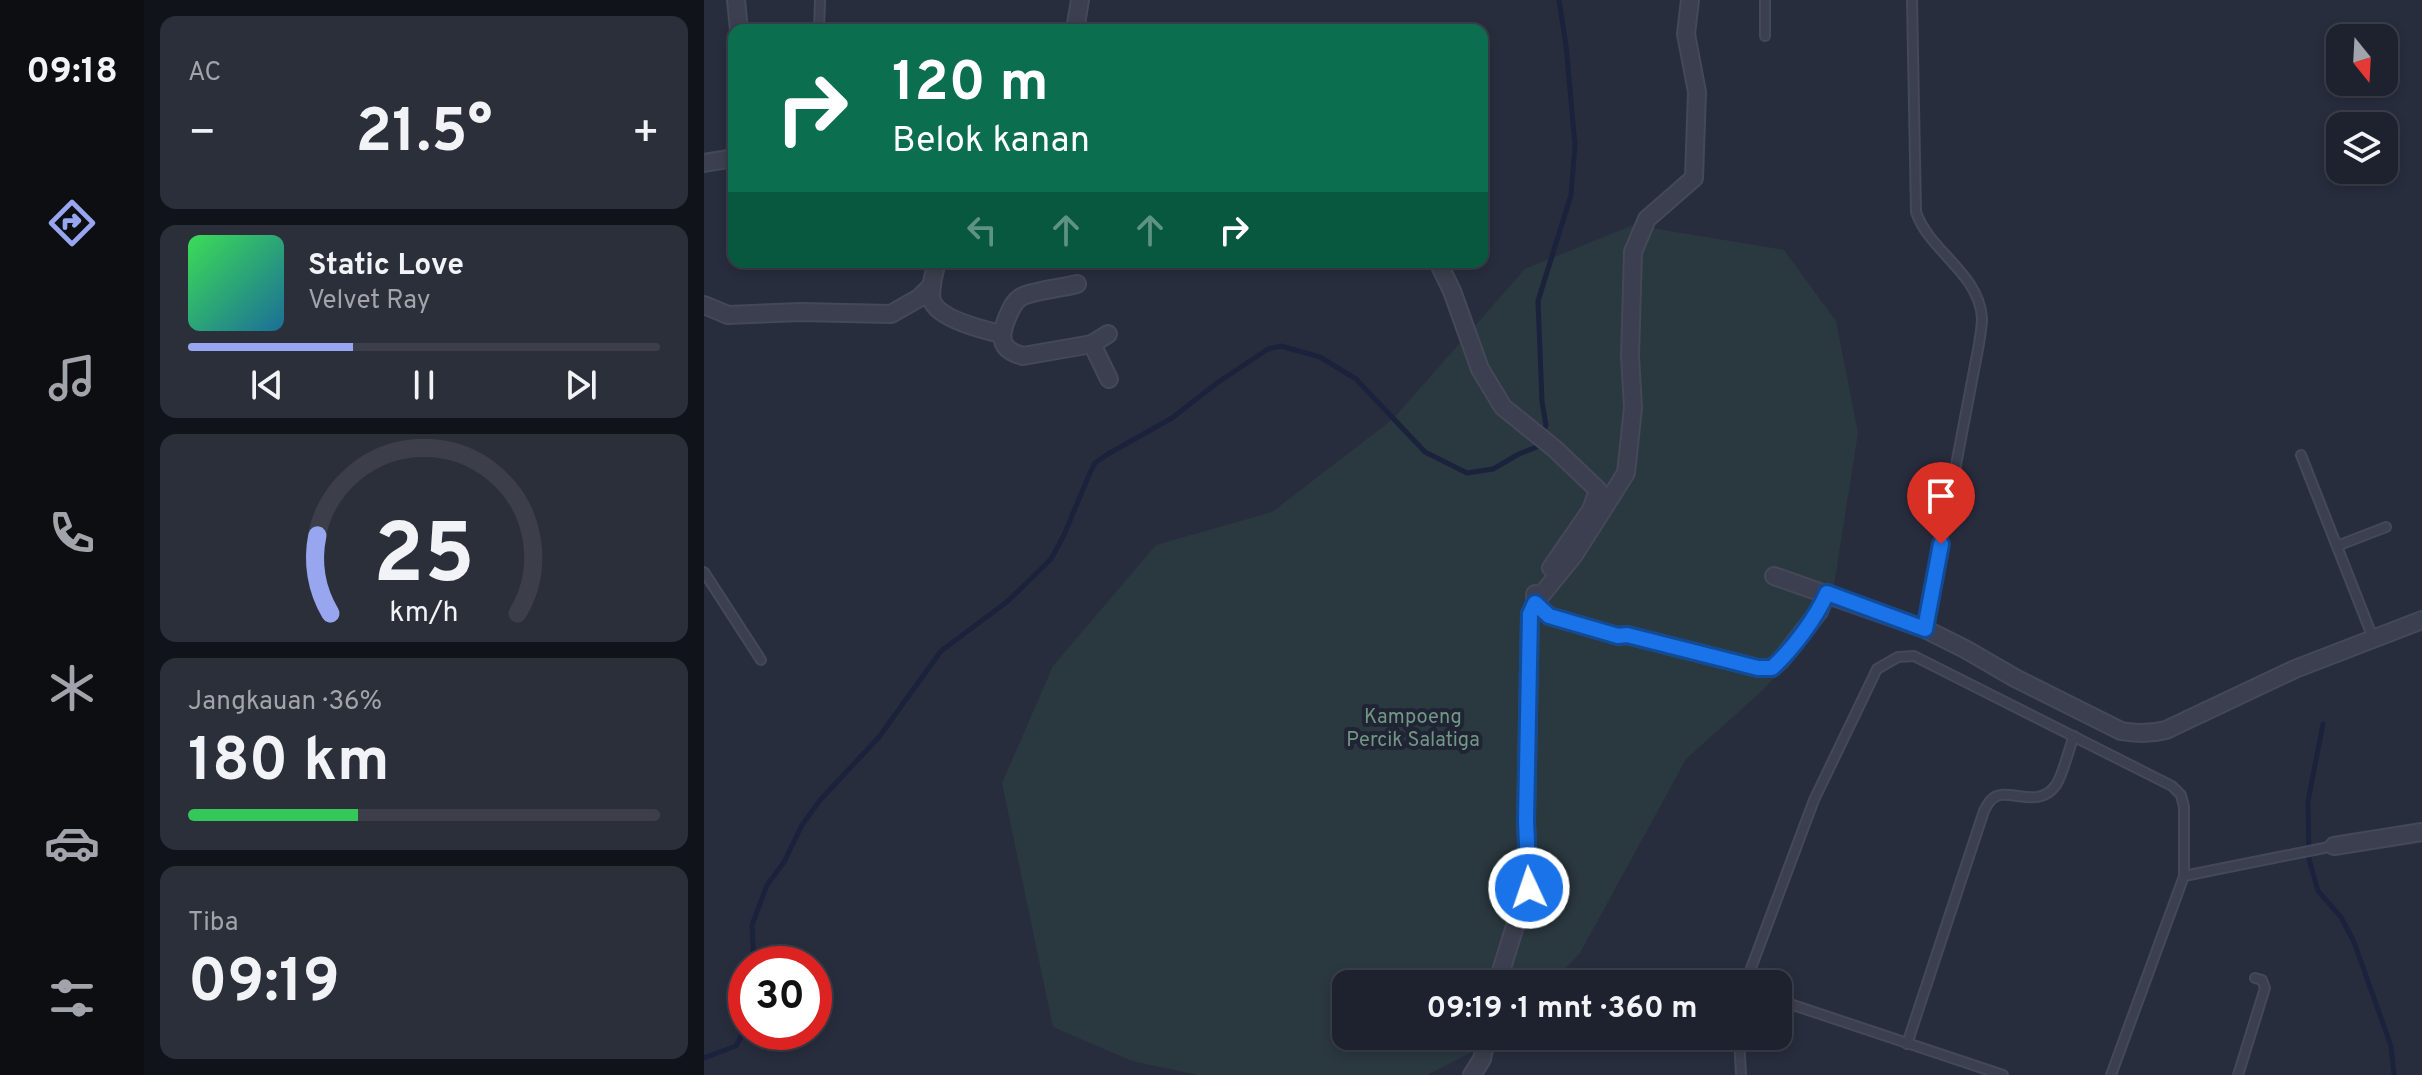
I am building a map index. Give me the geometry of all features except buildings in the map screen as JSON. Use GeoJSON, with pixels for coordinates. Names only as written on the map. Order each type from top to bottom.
{"type":"FeatureCollection","features":[{"type":"Feature","properties":{"kind":"street"},"geometry":{"type":"LineString","coordinates":[[736,0],[738,24]]}},
{"type":"Feature","properties":{"kind":"street"},"geometry":{"type":"LineString","coordinates":[[1076,24],[1080,0]]}},
{"type":"Feature","properties":{"kind":"street"},"geometry":{"type":"LineString","coordinates":[[1501,970],[1515,926],[1527,904],[1529,888],[1526,821],[1530,614],[1535,603],[1574,555],[1626,473],[1633,408],[1630,356],[1633,252],[1647,219],[1694,178],[1698,101],[1686,34],[1690,0]]}},
{"type":"Feature","properties":{"kind":"street"},"geometry":{"type":"LineString","coordinates":[[704,163],[728,159]]}},
{"type":"Feature","properties":{"kind":"street"},"geometry":{"type":"LineString","coordinates":[[936,268],[932,301],[941,311],[972,328],[1001,334]]}},
{"type":"Feature","properties":{"kind":"street"},"geometry":{"type":"LineString","coordinates":[[1441,268],[1480,369],[1503,407],[1555,449],[1598,490],[1591,510],[1536,589],[1535,603],[1549,616],[1618,636],[1627,635],[1758,668],[1772,668],[1819,611],[1827,593]]}},
{"type":"Feature","properties":{"kind":"street"},"geometry":{"type":"LineString","coordinates":[[1077,284],[1021,297],[1013,304],[1001,334],[1007,347],[1014,354],[1023,356],[1044,354],[1092,344],[1108,334]]}},
{"type":"Feature","properties":{"kind":"street"},"geometry":{"type":"LineString","coordinates":[[704,305],[728,315],[801,312],[891,314],[919,298],[932,285]]}},
{"type":"Feature","properties":{"kind":"street"},"geometry":{"type":"LineString","coordinates":[[1092,344],[1109,379]]}},
{"type":"Feature","properties":{"kind":"street"},"geometry":{"type":"LineString","coordinates":[[1774,576],[1925,629],[2121,731],[2137,734],[2166,730],[2295,669],[2422,620]]}},
{"type":"Feature","properties":{"kind":"street"},"geometry":{"type":"LineString","coordinates":[[2334,846],[2422,832]]}},
{"type":"Feature","properties":{"kind":"street"},"geometry":{"type":"LineString","coordinates":[[1472,1075],[1484,1050]]}},
{"type":"Feature","properties":{"kind":"lane"},"geometry":{"type":"LineString","coordinates":[[819,24],[820,0]]}},
{"type":"Feature","properties":{"kind":"lane"},"geometry":{"type":"LineString","coordinates":[[1765,0],[1765,36]]}},
{"type":"Feature","properties":{"kind":"lane"},"geometry":{"type":"LineString","coordinates":[[1912,0],[1916,212],[1920,225],[1973,288],[1982,317],[1925,629]]}},
{"type":"Feature","properties":{"kind":"lane"},"geometry":{"type":"LineString","coordinates":[[2301,455],[2373,638]]}},
{"type":"Feature","properties":{"kind":"lane"},"geometry":{"type":"LineString","coordinates":[[2337,546],[2386,527]]}},
{"type":"Feature","properties":{"kind":"lane"},"geometry":{"type":"LineString","coordinates":[[704,572],[761,660]]}},
{"type":"Feature","properties":{"kind":"lane"},"geometry":{"type":"LineString","coordinates":[[1750,970],[1814,800],[1877,669],[1898,657],[1914,656],[2172,786],[2181,795],[2186,824],[2184,876],[2111,1075]]}},
{"type":"Feature","properties":{"kind":"lane"},"geometry":{"type":"LineString","coordinates":[[1907,1044],[1984,811],[1991,799],[2000,794],[2030,799],[2045,795],[2056,785],[2074,736]]}},
{"type":"Feature","properties":{"kind":"lane"},"geometry":{"type":"LineString","coordinates":[[2184,876],[2334,846]]}},
{"type":"Feature","properties":{"kind":"lane"},"geometry":{"type":"LineString","coordinates":[[2238,1075],[2265,988],[2262,980],[2255,978]]}},
{"type":"Feature","properties":{"kind":"lane"},"geometry":{"type":"LineString","coordinates":[[1792,1005],[2003,1075]]}},
{"type":"Feature","properties":{"kind":"lane"},"geometry":{"type":"LineString","coordinates":[[1740,1050],[1741,1075]]}},
{"type":"Feature","properties":{"kind":"green space","name":"Kampoeng Percik Salatiga"},"geometry":{"type":"Polygon","coordinates":[[[1633,225],[1784,250],[1836,321],[1858,433],[1829,616],[1764,689],[1686,759],[1580,953],[1564,970],[1332,970],[1332,1050],[1476,1050],[1427,1075],[1198,1075],[1132,1061],[1053,1027],[1002,783],[1053,666],[1156,545],[1272,512],[1393,419],[1525,269],[1633,225]]]}},
{"type":"Feature","properties":{"kind":"waterway"},"geometry":{"type":"LineString","coordinates":[[753,946],[752,925],[767,885],[784,862],[802,825],[821,799],[879,737],[941,651],[1008,601],[1051,559],[1095,463],[1172,418],[1268,349],[1281,346],[1320,357],[1356,379],[1425,452],[1467,473],[1493,469],[1539,446],[1546,425],[1542,402],[1538,301],[1571,195],[1575,145],[1559,0]]}},
{"type":"Feature","properties":{"kind":"waterway"},"geometry":{"type":"LineString","coordinates":[[2323,724],[2308,801],[2309,859],[2318,891],[2341,917],[2354,942],[2391,1046],[2394,1075]]}},
{"type":"Feature","properties":{"kind":"waterway"},"geometry":{"type":"LineString","coordinates":[[704,1058],[728,1049]]}},
{"type":"Feature","properties":{"kind":"route"},"geometry":{"type":"LineString","coordinates":[[1529,888],[1526,821],[1530,614],[1535,603],[1549,616],[1618,636],[1627,635],[1758,668],[1772,668],[1819,611],[1827,593],[1925,629],[1941,544]]}}]}
